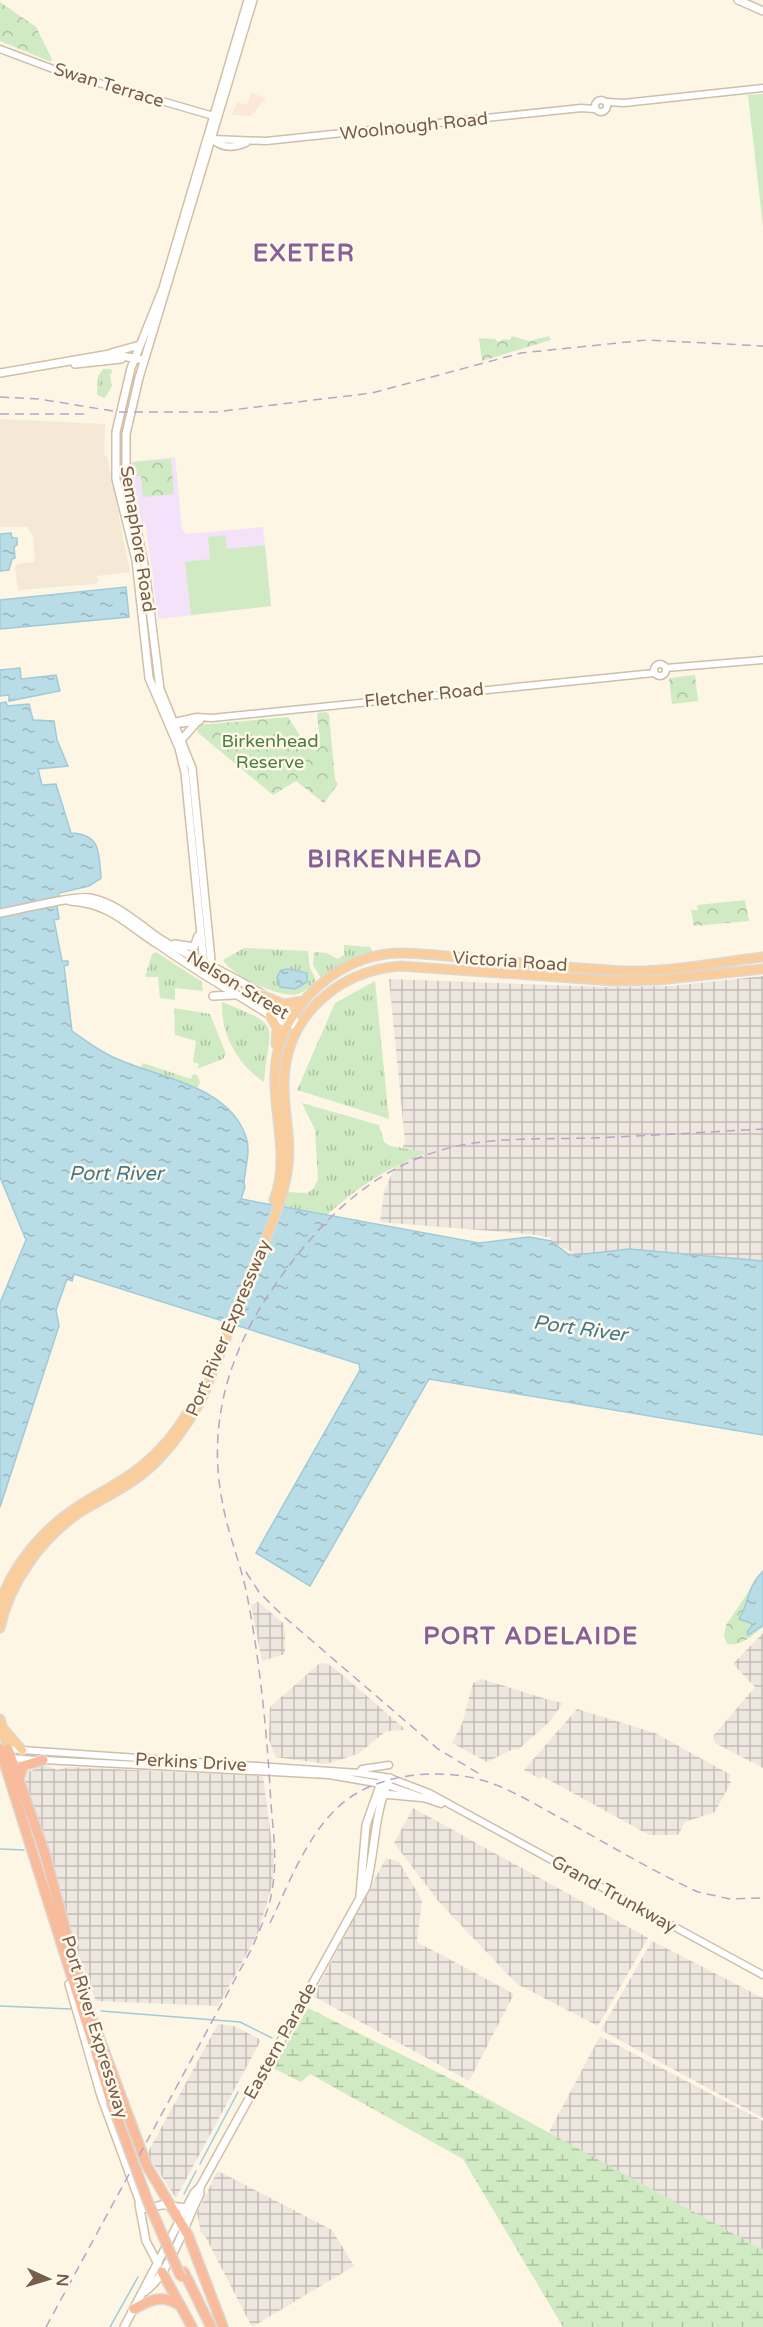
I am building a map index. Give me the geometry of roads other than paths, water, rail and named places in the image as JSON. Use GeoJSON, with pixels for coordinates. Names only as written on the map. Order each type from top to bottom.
{"type":"FeatureCollection","features":[{"type":"Feature","properties":{"kind":"highway","name":"Victoria Road"},"geometry":{"type":"LineString","coordinates":[[289,1023],[303,1001],[318,985],[339,971],[365,960],[389,954],[627,971],[763,957]]}},
{"type":"Feature","properties":{"kind":"highway","name":"Victoria Road"},"geometry":{"type":"LineString","coordinates":[[299,1026],[314,1006],[332,989],[355,976],[381,968],[400,966],[614,981],[658,980]]}},
{"type":"Feature","properties":{"kind":"highway"},"geometry":{"type":"LineString","coordinates":[[656,969],[658,980],[763,969]]}},
{"type":"Feature","properties":{"kind":"highway"},"geometry":{"type":"LineString","coordinates":[[258,994],[284,1004],[303,1001]]}},
{"type":"Feature","properties":{"kind":"highway"},"geometry":{"type":"LineString","coordinates":[[270,1015],[277,1025],[278,1034],[270,1076],[273,1089]]}},
{"type":"Feature","properties":{"kind":"highway","name":"Port River Expressway"},"geometry":{"type":"LineString","coordinates":[[283,1176],[281,1138],[273,1089],[275,1059],[289,1023]]}},
{"type":"Feature","properties":{"kind":"highway","name":"Port River Expressway"},"geometry":{"type":"LineString","coordinates":[[0,1628],[8,1602],[30,1562],[60,1528],[81,1511],[144,1473],[166,1452],[193,1415],[281,1197],[290,1139],[285,1096],[285,1071],[290,1047],[299,1026]]}},
{"type":"Feature","properties":{"kind":"highway","name":"Port River Expressway"},"geometry":{"type":"LineString","coordinates":[[0,1604],[18,1567],[43,1535],[75,1508],[142,1466],[161,1448],[189,1412],[210,1372]]}},
{"type":"Feature","properties":{"kind":"highway"},"geometry":{"type":"LineString","coordinates":[[1,1723],[22,1750]]}},
{"type":"Feature","properties":{"kind":"highway","name":"Port River Expressway"},"geometry":{"type":"LineString","coordinates":[[1,1723],[3,1753],[21,1813],[148,2202],[211,2327]]}},
{"type":"Feature","properties":{"kind":"highway","name":"Port River Expressway"},"geometry":{"type":"LineString","coordinates":[[3,1753],[19,1781],[50,1870],[113,2100]]}},
{"type":"Feature","properties":{"kind":"highway"},"geometry":{"type":"LineString","coordinates":[[19,1781],[23,1766],[43,1760]]}},
{"type":"Feature","properties":{"kind":"highway"},"geometry":{"type":"LineString","coordinates":[[0,1769],[21,1813]]}},
{"type":"Feature","properties":{"kind":"highway"},"geometry":{"type":"LineString","coordinates":[[55,1918],[69,1984]]}},
{"type":"Feature","properties":{"kind":"highway"},"geometry":{"type":"LineString","coordinates":[[84,1997],[147,2166],[183,2229],[223,2327]]}},
{"type":"Feature","properties":{"kind":"highway"},"geometry":{"type":"LineString","coordinates":[[162,2272],[192,2327]]}},
{"type":"Feature","properties":{"kind":"highway","name":"Port River Expressway"},"geometry":{"type":"LineString","coordinates":[[183,2274],[205,2327]]}},
{"type":"Feature","properties":{"kind":"highway"},"geometry":{"type":"LineString","coordinates":[[134,2308],[158,2298],[168,2299],[179,2305]]}},
{"type":"Feature","properties":{"kind":"main road","name":"Semaphore Road"},"geometry":{"type":"LineString","coordinates":[[244,22],[248,0]]}},
{"type":"Feature","properties":{"kind":"main road","name":"Semaphore Road"},"geometry":{"type":"LineString","coordinates":[[215,142],[216,117],[244,22],[253,0]]}},
{"type":"Feature","properties":{"kind":"main road"},"geometry":{"type":"LineString","coordinates":[[738,0],[763,11]]}},
{"type":"Feature","properties":{"kind":"main road","name":"Semaphore Road"},"geometry":{"type":"LineString","coordinates":[[213,980],[192,768],[157,675],[145,569],[125,467],[128,416],[207,148],[209,129],[216,117]]}},
{"type":"Feature","properties":{"kind":"main road"},"geometry":{"type":"LineString","coordinates":[[207,148],[215,142],[209,129]]}},
{"type":"Feature","properties":{"kind":"main road","name":"Semaphore Road"},"geometry":{"type":"LineString","coordinates":[[205,975],[199,933],[185,773],[179,748],[165,722],[149,678],[136,560],[116,479],[116,432],[135,359],[163,288],[207,148]]}},
{"type":"Feature","properties":{"kind":"main road"},"geometry":{"type":"LineString","coordinates":[[111,357],[140,345]]}},
{"type":"Feature","properties":{"kind":"main road"},"geometry":{"type":"LineString","coordinates":[[111,357],[127,369],[127,385]]}},
{"type":"Feature","properties":{"kind":"main road"},"geometry":{"type":"LineString","coordinates":[[0,374],[111,357],[144,361]]}},
{"type":"Feature","properties":{"kind":"main road"},"geometry":{"type":"LineString","coordinates":[[182,739],[197,722]]}},
{"type":"Feature","properties":{"kind":"main road","name":"Nelson Street"},"geometry":{"type":"LineString","coordinates":[[0,913],[81,897],[102,901],[161,939],[258,994],[289,1023]]}},
{"type":"Feature","properties":{"kind":"main road","name":"Nelson Street"},"geometry":{"type":"LineString","coordinates":[[63,901],[94,903],[111,911],[237,995],[270,1015],[299,1026]]}},
{"type":"Feature","properties":{"kind":"main road"},"geometry":{"type":"LineString","coordinates":[[161,939],[194,947],[199,933]]}},
{"type":"Feature","properties":{"kind":"main road"},"geometry":{"type":"LineString","coordinates":[[213,996],[237,995]]}},
{"type":"Feature","properties":{"kind":"main road","name":"Eastern Parade"},"geometry":{"type":"LineString","coordinates":[[124,2327],[171,2236],[183,2229],[187,2207],[360,1894],[366,1887],[374,1825],[385,1781]]}},
{"type":"Feature","properties":{"kind":"main road","name":"Eastern Parade"},"geometry":{"type":"LineString","coordinates":[[360,1894],[366,1825],[385,1781]]}},
{"type":"Feature","properties":{"kind":"main road"},"geometry":{"type":"LineString","coordinates":[[383,1794],[427,1798]]}},
{"type":"Feature","properties":{"kind":"main road"},"geometry":{"type":"LineString","coordinates":[[69,1984],[100,2096],[142,2208],[166,2205],[187,2207]]}},
{"type":"Feature","properties":{"kind":"main road","name":"Eastern Parade"},"geometry":{"type":"LineString","coordinates":[[144,2292],[154,2285],[162,2272],[200,2194],[200,2187]]}},
{"type":"Feature","properties":{"kind":"main road"},"geometry":{"type":"LineString","coordinates":[[139,2201],[138,2211],[151,2253],[162,2272]]}},
{"type":"Feature","properties":{"kind":"main road"},"geometry":{"type":"LineString","coordinates":[[171,2236],[183,2229]]}},
{"type":"Feature","properties":{"kind":"main road"},"geometry":{"type":"LineString","coordinates":[[149,2277],[151,2253]]}},
{"type":"Feature","properties":{"kind":"street","name":"Swan Terrace"},"geometry":{"type":"LineString","coordinates":[[0,49],[61,72],[216,117]]}},
{"type":"Feature","properties":{"kind":"street"},"geometry":{"type":"LineString","coordinates":[[607,105],[600,99],[595,106],[601,112],[607,105],[763,88]]}},
{"type":"Feature","properties":{"kind":"street","name":"Woolnough Road"},"geometry":{"type":"LineString","coordinates":[[215,142],[247,142],[595,106]]}},
{"type":"Feature","properties":{"kind":"street"},"geometry":{"type":"LineString","coordinates":[[666,671],[662,664],[654,670],[661,677],[666,671],[763,660]]}},
{"type":"Feature","properties":{"kind":"street","name":"Fletcher Road"},"geometry":{"type":"LineString","coordinates":[[165,722],[197,722],[212,718],[654,670]]}},
{"type":"Feature","properties":{"kind":"street","name":"Fletcher Road"},"geometry":{"type":"LineString","coordinates":[[174,722],[196,717],[212,718]]}},
{"type":"Feature","properties":{"kind":"street","name":"Perkins Drive"},"geometry":{"type":"LineString","coordinates":[[3,1753],[22,1750],[93,1757],[359,1773],[385,1781]]}},
{"type":"Feature","properties":{"kind":"street","name":"Perkins Drive"},"geometry":{"type":"LineString","coordinates":[[3,1753],[43,1760],[329,1774],[385,1781]]}},
{"type":"Feature","properties":{"kind":"street"},"geometry":{"type":"LineString","coordinates":[[359,1773],[362,1769],[389,1765]]}},
{"type":"Feature","properties":{"kind":"street","name":"Grand Trunkway"},"geometry":{"type":"LineString","coordinates":[[385,1781],[465,1813]]}},
{"type":"Feature","properties":{"kind":"street","name":"Grand Trunkway"},"geometry":{"type":"LineString","coordinates":[[385,1781],[429,1793],[763,1975]]}},
{"type":"Feature","properties":{"kind":"water"},"geometry":{"type":"Polygon","coordinates":[[[11,533],[12,538],[17,538],[17,545],[14,547],[15,558],[12,559],[9,570],[0,571],[0,534],[11,533]]]}},
{"type":"Feature","properties":{"kind":"water"},"geometry":{"type":"Polygon","coordinates":[[[126,587],[129,617],[0,629],[0,600],[126,587]]]}},
{"type":"Feature","properties":{"kind":"water"},"geometry":{"type":"Polygon","coordinates":[[[20,668],[21,679],[56,675],[60,691],[9,701],[9,695],[0,696],[0,670],[20,668]]]}},
{"type":"Feature","properties":{"kind":"water","name":"Port River"},"geometry":{"type":"Polygon","coordinates":[[[6,702],[7,706],[29,704],[33,720],[54,721],[57,740],[68,766],[38,769],[42,785],[56,784],[71,833],[88,837],[97,846],[99,853],[101,878],[89,886],[59,893],[57,906],[59,919],[54,920],[62,961],[68,961],[68,965],[64,966],[72,1031],[109,1055],[190,1086],[208,1094],[224,1106],[237,1119],[247,1142],[245,1187],[241,1199],[479,1243],[529,1237],[551,1241],[568,1254],[629,1249],[763,1261],[763,1435],[429,1379],[310,1586],[256,1553],[360,1370],[359,1364],[74,1274],[72,1281],[67,1279],[56,1310],[59,1326],[0,1507],[0,1303],[26,1240],[0,1177],[0,703],[6,702]]]}},
{"type":"Feature","properties":{"kind":"water"},"geometry":{"type":"Polygon","coordinates":[[[281,970],[307,973],[307,982],[295,989],[280,987],[277,977],[281,970]]]}},
{"type":"Feature","properties":{"kind":"water"},"geometry":{"type":"Polygon","coordinates":[[[763,1571],[763,1625],[748,1635],[751,1623],[739,1619],[754,1583],[763,1571]]]}},
{"type":"Feature","properties":{"kind":"waterway"},"geometry":{"type":"LineString","coordinates":[[0,1849],[24,1850]]}},
{"type":"Feature","properties":{"kind":"waterway"},"geometry":{"type":"LineString","coordinates":[[0,2006],[71,2009]]}},
{"type":"Feature","properties":{"kind":"waterway"},"geometry":{"type":"LineString","coordinates":[[101,2011],[240,2022],[272,2038]]}},
{"type":"Feature","properties":{"kind":"waterway"},"geometry":{"type":"LineString","coordinates":[[200,2164],[238,2092]]}},
{"type":"Feature","properties":{"kind":"waterway"},"geometry":{"type":"LineString","coordinates":[[184,2194],[196,2171]]}},
{"type":"Feature","properties":{"kind":"waterway"},"geometry":{"type":"LineString","coordinates":[[110,2327],[138,2277]]}},
{"type":"Feature","properties":{"kind":"railway"},"geometry":{"type":"LineString","coordinates":[[0,397],[39,399],[119,412],[215,412],[372,393],[521,353],[647,340],[763,346]]}},
{"type":"Feature","properties":{"kind":"railway"},"geometry":{"type":"LineString","coordinates":[[0,414],[89,414]]}},
{"type":"Feature","properties":{"kind":"railway"},"geometry":{"type":"LineString","coordinates":[[46,2327],[252,1948],[272,1892],[275,1864],[274,1844],[259,1669],[246,1590],[224,1511],[218,1471],[220,1415],[226,1387],[234,1361],[259,1309],[296,1257],[341,1208],[366,1187],[424,1156],[456,1146],[492,1141],[763,1129]]}},
{"type":"Feature","properties":{"kind":"railway"},"geometry":{"type":"LineString","coordinates":[[246,1572],[259,1592],[282,1615],[438,1749],[483,1776]]}},
{"type":"Feature","properties":{"kind":"railway"},"geometry":{"type":"LineString","coordinates":[[270,1923],[306,1848],[336,1809],[369,1787],[389,1780],[431,1774],[472,1778],[507,1790],[698,1892],[730,1899],[763,1898]]}},
{"type":"Feature","properties":{"kind":"district","name":"EXETER"},"geometry":{"type":"Point","coordinates":[304,253]}},
{"type":"Feature","properties":{"kind":"district","name":"BIRKENHEAD"},"geometry":{"type":"Point","coordinates":[395,859]}},
{"type":"Feature","properties":{"kind":"district","name":"PORT ADELAIDE"},"geometry":{"type":"Point","coordinates":[531,1636]}},
{"type":"Feature","properties":{"kind":"park label","name":"Birkenhead Reserve"},"geometry":{"type":"Point","coordinates":[270,751]}}]}
